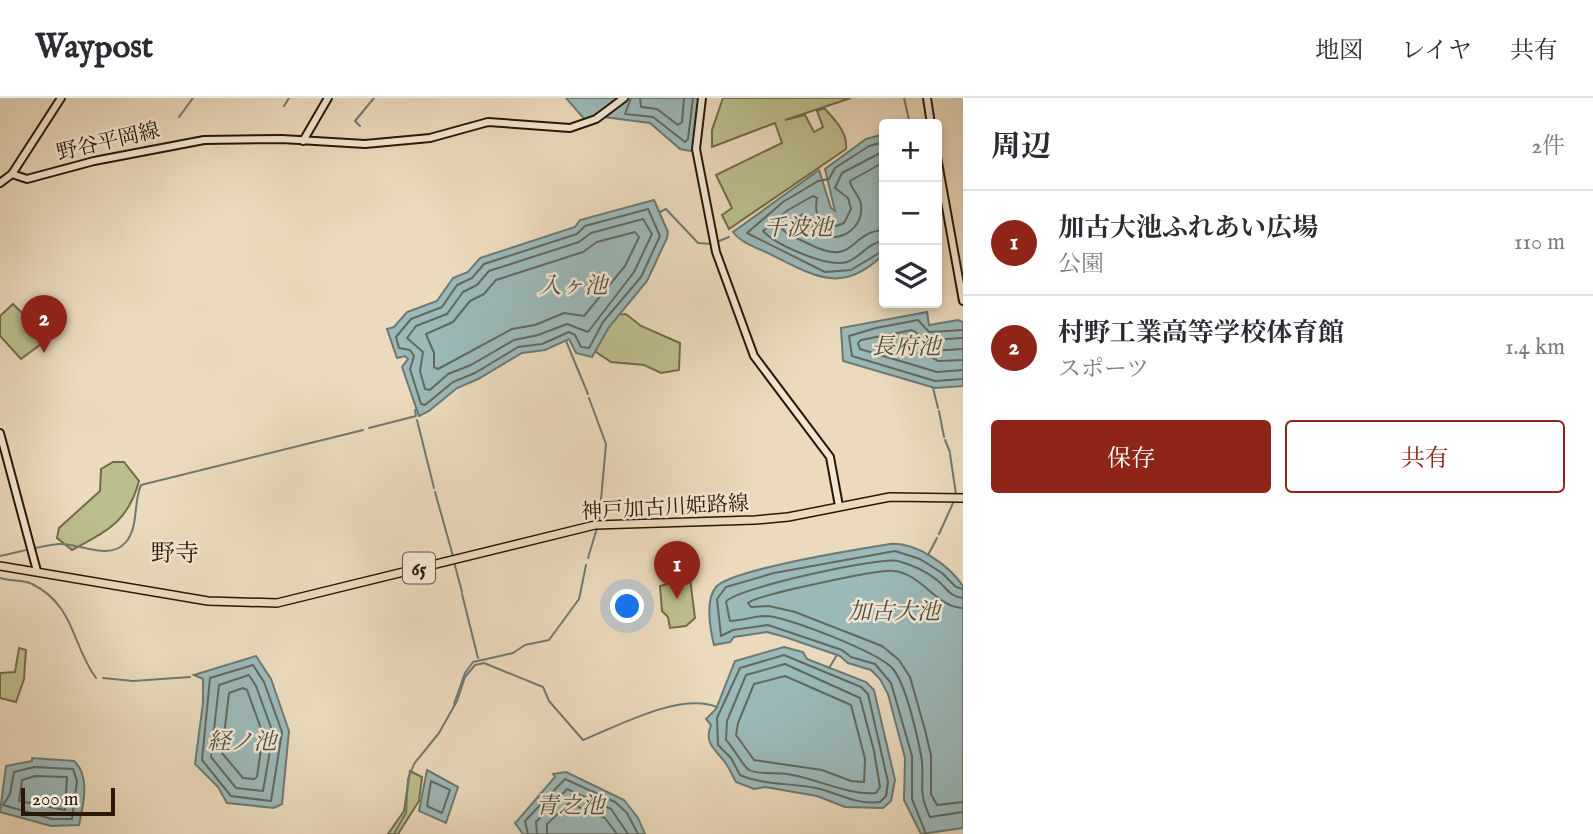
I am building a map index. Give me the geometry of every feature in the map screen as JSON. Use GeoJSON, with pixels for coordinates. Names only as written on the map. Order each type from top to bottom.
{"type":"FeatureCollection","features":[{"type":"Feature","properties":{"kind":"main road"},"geometry":{"type":"LineString","coordinates":[[0,183],[12,174],[61,98]]}},
{"type":"Feature","properties":{"kind":"main road"},"geometry":{"type":"LineString","coordinates":[[303,141],[328,98]]}},
{"type":"Feature","properties":{"kind":"main road","name":"野谷平岡線"},"geometry":{"type":"LineString","coordinates":[[12,174],[27,180],[94,161],[187,142],[303,141],[365,145],[430,138],[488,122],[570,128],[591,122],[624,98]]}},
{"type":"Feature","properties":{"kind":"main road"},"geometry":{"type":"LineString","coordinates":[[702,98],[696,149],[714,246],[754,356],[830,457],[839,506]]}},
{"type":"Feature","properties":{"kind":"main road"},"geometry":{"type":"LineString","coordinates":[[926,98],[930,119]]}},
{"type":"Feature","properties":{"kind":"main road"},"geometry":{"type":"LineString","coordinates":[[942,182],[963,301]]}},
{"type":"Feature","properties":{"kind":"main road"},"geometry":{"type":"LineString","coordinates":[[0,433],[37,571]]}},
{"type":"Feature","properties":{"kind":"main road","name":"神戸加古川姫路線"},"geometry":{"type":"LineString","coordinates":[[0,566],[208,601],[277,603],[595,525],[788,517],[912,495],[963,498]]}},
{"type":"Feature","properties":{"kind":"green space"},"geometry":{"type":"Polygon","coordinates":[[[723,98],[851,98],[785,120],[805,115],[814,132],[823,127],[817,111],[824,108],[843,131],[846,149],[729,229],[722,215],[732,208],[716,175],[782,143],[775,123],[712,147],[712,130],[723,98]]]}},
{"type":"Feature","properties":{"kind":"green space"},"geometry":{"type":"Polygon","coordinates":[[[13,304],[48,339],[21,359],[0,336],[0,316],[13,304]]]}},
{"type":"Feature","properties":{"kind":"green space"},"geometry":{"type":"Polygon","coordinates":[[[626,314],[641,326],[680,343],[679,370],[661,373],[644,365],[611,362],[596,352],[596,334],[615,315],[626,314]]]}},
{"type":"Feature","properties":{"kind":"green space"},"geometry":{"type":"Polygon","coordinates":[[[113,462],[124,462],[139,481],[129,506],[106,531],[72,550],[57,538],[59,528],[100,491],[101,469],[113,462]]]}},
{"type":"Feature","properties":{"kind":"green space"},"geometry":{"type":"Polygon","coordinates":[[[690,578],[695,618],[686,626],[670,628],[668,617],[662,611],[660,586],[690,578]]]}},
{"type":"Feature","properties":{"kind":"green space"},"geometry":{"type":"Polygon","coordinates":[[[19,648],[26,650],[24,679],[16,702],[0,698],[0,673],[15,672],[19,648]]]}},
{"type":"Feature","properties":{"kind":"green space"},"geometry":{"type":"Polygon","coordinates":[[[410,771],[422,777],[419,801],[398,834],[388,834],[404,811],[410,771]]]}},
{"type":"Feature","properties":{"kind":"water"},"geometry":{"type":"Polygon","coordinates":[[[566,98],[620,98],[586,121],[566,98]]]}},
{"type":"Feature","properties":{"kind":"water"},"geometry":{"type":"Polygon","coordinates":[[[627,98],[700,98],[695,148],[690,151],[680,149],[650,123],[604,117],[627,98]]]}},
{"type":"Feature","properties":{"kind":"water","name":"千波池"},"geometry":{"type":"Polygon","coordinates":[[[879,135],[879,258],[869,267],[855,275],[842,278],[815,275],[750,245],[733,232],[819,170],[831,208],[835,211],[825,169],[866,139],[879,135]]]}},
{"type":"Feature","properties":{"kind":"water","name":"入ヶ池"},"geometry":{"type":"Polygon","coordinates":[[[654,200],[668,232],[667,238],[647,281],[609,327],[592,357],[576,353],[569,339],[545,350],[522,353],[457,388],[419,416],[402,367],[408,359],[405,356],[397,358],[387,329],[394,327],[407,312],[437,301],[453,278],[468,272],[480,258],[575,227],[580,220],[654,200]]]}},
{"type":"Feature","properties":{"kind":"water","name":"長府池"},"geometry":{"type":"Polygon","coordinates":[[[927,312],[929,325],[958,320],[963,322],[963,386],[935,388],[843,361],[841,328],[927,312]]]}},
{"type":"Feature","properties":{"kind":"water","name":"加古大池"},"geometry":{"type":"Polygon","coordinates":[[[900,544],[931,556],[963,586],[963,828],[921,834],[904,800],[905,758],[888,694],[880,679],[871,670],[848,663],[840,656],[767,632],[734,637],[730,642],[714,645],[710,599],[716,587],[727,580],[770,567],[900,544]]]}},
{"type":"Feature","properties":{"kind":"water"},"geometry":{"type":"Polygon","coordinates":[[[784,647],[803,652],[807,659],[866,682],[874,690],[895,780],[891,801],[883,808],[845,807],[817,796],[765,787],[754,789],[736,782],[726,763],[711,745],[711,725],[706,719],[716,709],[735,661],[784,647]]]}},
{"type":"Feature","properties":{"kind":"water","name":"経ノ池"},"geometry":{"type":"Polygon","coordinates":[[[256,656],[271,679],[289,731],[282,804],[274,808],[227,803],[218,787],[195,764],[203,703],[203,679],[194,675],[256,656]]]}},
{"type":"Feature","properties":{"kind":"water"},"geometry":{"type":"Polygon","coordinates":[[[32,758],[74,761],[79,767],[83,775],[84,792],[79,825],[51,826],[0,812],[6,766],[32,761],[32,758]]]}},
{"type":"Feature","properties":{"kind":"water"},"geometry":{"type":"Polygon","coordinates":[[[427,770],[458,787],[446,823],[419,811],[427,770]]]}},
{"type":"Feature","properties":{"kind":"water","name":"青之池"},"geometry":{"type":"Polygon","coordinates":[[[566,772],[624,800],[638,818],[645,834],[523,834],[515,823],[555,777],[553,774],[566,772]]]}},
{"type":"Feature","properties":{"kind":"waterway"},"geometry":{"type":"LineString","coordinates":[[179,117],[193,98]]}},
{"type":"Feature","properties":{"kind":"waterway"},"geometry":{"type":"LineString","coordinates":[[284,106],[289,98]]}},
{"type":"Feature","properties":{"kind":"waterway"},"geometry":{"type":"LineString","coordinates":[[360,126],[355,121],[374,98]]}},
{"type":"Feature","properties":{"kind":"waterway"},"geometry":{"type":"LineString","coordinates":[[904,98],[909,119]]}},
{"type":"Feature","properties":{"kind":"waterway"},"geometry":{"type":"LineString","coordinates":[[660,212],[666,209],[698,243],[712,244],[729,237]]}},
{"type":"Feature","properties":{"kind":"waterway"},"geometry":{"type":"LineString","coordinates":[[566,341],[588,394]]}},
{"type":"Feature","properties":{"kind":"waterway"},"geometry":{"type":"LineString","coordinates":[[933,388],[938,408]]}},
{"type":"Feature","properties":{"kind":"waterway"},"geometry":{"type":"LineString","coordinates":[[589,398],[606,444],[599,522]]}},
{"type":"Feature","properties":{"kind":"waterway"},"geometry":{"type":"LineString","coordinates":[[369,428],[416,416],[415,410]]}},
{"type":"Feature","properties":{"kind":"waterway"},"geometry":{"type":"LineString","coordinates":[[939,411],[944,437]]}},
{"type":"Feature","properties":{"kind":"waterway"},"geometry":{"type":"LineString","coordinates":[[417,420],[434,488]]}},
{"type":"Feature","properties":{"kind":"waterway"},"geometry":{"type":"LineString","coordinates":[[0,556],[59,544],[102,551],[119,548],[133,529],[141,485],[363,430]]}},
{"type":"Feature","properties":{"kind":"waterway"},"geometry":{"type":"LineString","coordinates":[[945,440],[950,452]]}},
{"type":"Feature","properties":{"kind":"waterway"},"geometry":{"type":"LineString","coordinates":[[950,454],[956,494]]}},
{"type":"Feature","properties":{"kind":"waterway"},"geometry":{"type":"LineString","coordinates":[[435,492],[453,556]]}},
{"type":"Feature","properties":{"kind":"waterway"},"geometry":{"type":"LineString","coordinates":[[939,534],[954,501]]}},
{"type":"Feature","properties":{"kind":"waterway"},"geometry":{"type":"LineString","coordinates":[[588,558],[597,528]]}},
{"type":"Feature","properties":{"kind":"waterway"},"geometry":{"type":"LineString","coordinates":[[928,555],[937,538]]}},
{"type":"Feature","properties":{"kind":"waterway"},"geometry":{"type":"LineString","coordinates":[[454,562],[462,592]]}},
{"type":"Feature","properties":{"kind":"waterway"},"geometry":{"type":"LineString","coordinates":[[454,704],[465,673],[473,662],[513,653],[525,645],[549,640],[579,599],[586,565]]}},
{"type":"Feature","properties":{"kind":"waterway"},"geometry":{"type":"LineString","coordinates":[[0,578],[32,584],[57,603],[96,678]]}},
{"type":"Feature","properties":{"kind":"waterway"},"geometry":{"type":"LineString","coordinates":[[462,594],[478,658]]}},
{"type":"Feature","properties":{"kind":"waterway"},"geometry":{"type":"LineString","coordinates":[[829,668],[837,655]]}},
{"type":"Feature","properties":{"kind":"waterway"},"geometry":{"type":"LineString","coordinates":[[394,834],[406,813],[408,779],[414,764],[439,733],[457,701],[465,677],[475,665],[484,663],[543,687],[549,701],[583,740],[631,719],[668,707],[685,704],[717,707]]}},
{"type":"Feature","properties":{"kind":"waterway"},"geometry":{"type":"LineString","coordinates":[[103,678],[133,681],[190,677]]}},
{"type":"Feature","properties":{"kind":"place","name":"村野工業高等学校体育館"},"geometry":{"type":"Point","coordinates":[44,353]}},
{"type":"Feature","properties":{"kind":"place","name":"加古大池ふれあい広場"},"geometry":{"type":"Point","coordinates":[677,599]}},
{"type":"Feature","properties":{"kind":"district","name":"野寺"},"geometry":{"type":"Point","coordinates":[175,553]}}]}
